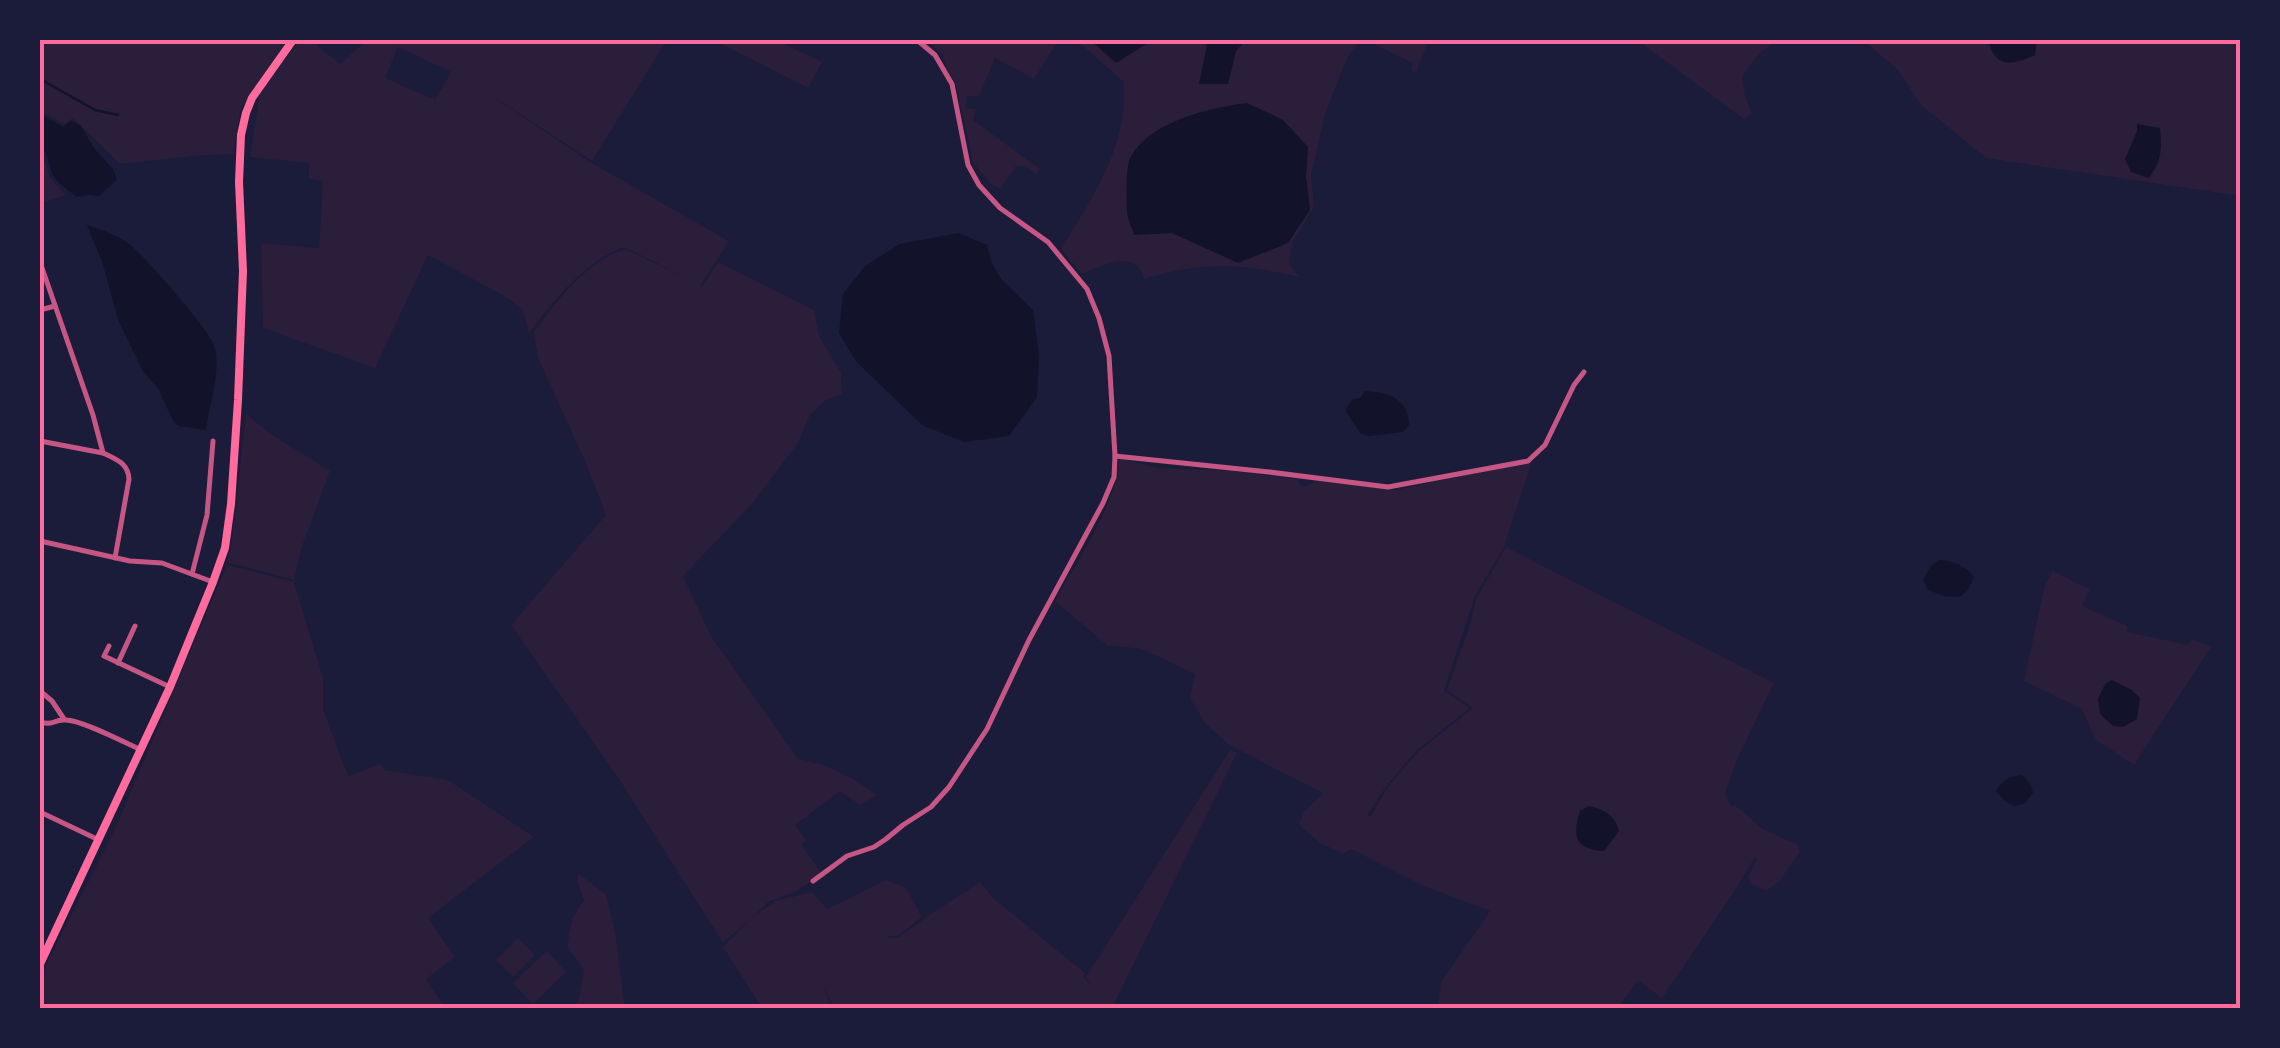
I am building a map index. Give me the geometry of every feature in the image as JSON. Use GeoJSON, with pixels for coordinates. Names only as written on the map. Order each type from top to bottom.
{"type":"FeatureCollection","features":[{"type":"Feature","properties":{"kind":"main road"},"geometry":{"type":"LineString","coordinates":[[40,964],[170,688],[214,582],[227,535],[236,450],[242,271],[241,135],[252,98],[293,40]]}},
{"type":"Feature","properties":{"kind":"street"},"geometry":{"type":"LineString","coordinates":[[814,881],[848,856],[886,840],[930,807],[948,787],[986,729],[1114,477],[1108,356],[1087,289],[1048,242],[1000,208],[978,185],[968,164],[952,84],[936,55],[917,40]]}},
{"type":"Feature","properties":{"kind":"street"},"geometry":{"type":"LineString","coordinates":[[40,262],[103,453]]}},
{"type":"Feature","properties":{"kind":"street"},"geometry":{"type":"LineString","coordinates":[[40,310],[55,306]]}},
{"type":"Feature","properties":{"kind":"street"},"geometry":{"type":"LineString","coordinates":[[1115,456],[1388,487],[1528,461],[1545,445],[1574,384],[1584,372]]}},
{"type":"Feature","properties":{"kind":"street"},"geometry":{"type":"LineString","coordinates":[[40,440],[103,453],[124,465],[128,472],[114,558]]}},
{"type":"Feature","properties":{"kind":"street"},"geometry":{"type":"LineString","coordinates":[[192,574],[206,514],[214,441]]}},
{"type":"Feature","properties":{"kind":"street"},"geometry":{"type":"LineString","coordinates":[[40,541],[141,563],[162,563],[214,582]]}},
{"type":"Feature","properties":{"kind":"street"},"geometry":{"type":"LineString","coordinates":[[118,663],[135,626]]}},
{"type":"Feature","properties":{"kind":"street"},"geometry":{"type":"LineString","coordinates":[[108,646],[104,656],[170,688]]}},
{"type":"Feature","properties":{"kind":"street"},"geometry":{"type":"LineString","coordinates":[[40,691],[64,720]]}},
{"type":"Feature","properties":{"kind":"street"},"geometry":{"type":"LineString","coordinates":[[40,722],[64,720],[141,750]]}},
{"type":"Feature","properties":{"kind":"street"},"geometry":{"type":"LineString","coordinates":[[40,812],[99,840]]}},
{"type":"Feature","properties":{"kind":"shaded area"},"geometry":{"type":"Polygon","coordinates":[[[40,40],[211,40],[231,44],[287,40],[241,109],[233,154],[120,164],[73,118],[64,124],[40,111],[40,40]]]}},
{"type":"Feature","properties":{"kind":"shaded area"},"geometry":{"type":"Polygon","coordinates":[[[299,40],[316,40],[315,44],[340,64],[367,40],[667,40],[592,161],[482,89],[590,162],[729,241],[700,286],[718,262],[814,310],[819,336],[841,373],[842,394],[826,400],[810,415],[798,443],[752,504],[683,576],[711,636],[798,759],[840,772],[877,795],[860,805],[840,791],[795,825],[806,840],[801,845],[822,873],[797,891],[768,902],[754,916],[775,901],[812,892],[827,909],[886,880],[906,888],[922,917],[899,935],[886,937],[898,938],[980,882],[993,898],[1085,973],[1083,977],[1091,984],[1086,977],[1230,750],[1237,753],[1115,1002],[1119,1008],[834,1008],[823,986],[832,1008],[762,1008],[723,947],[752,918],[723,943],[619,779],[511,625],[606,515],[538,358],[534,332],[585,273],[625,249],[689,279],[624,247],[609,254],[583,272],[529,333],[523,310],[428,255],[375,368],[263,328],[261,243],[319,248],[323,181],[309,179],[309,163],[250,157],[260,93],[299,40]],[[398,47],[385,78],[435,100],[451,72],[398,47]]]}},
{"type":"Feature","properties":{"kind":"shaded area"},"geometry":{"type":"Polygon","coordinates":[[[713,40],[776,40],[822,62],[808,88],[713,40]]]}},
{"type":"Feature","properties":{"kind":"shaded area"},"geometry":{"type":"Polygon","coordinates":[[[925,40],[1059,40],[1034,79],[995,58],[979,96],[967,96],[966,108],[976,109],[973,120],[1040,169],[1036,174],[1027,167],[1016,166],[1000,189],[990,183],[973,162],[956,85],[943,55],[925,40]]]}},
{"type":"Feature","properties":{"kind":"shaded area"},"geometry":{"type":"Polygon","coordinates":[[[1076,40],[1360,40],[1347,58],[1325,114],[1311,175],[1314,206],[1292,243],[1289,265],[1300,277],[1222,266],[1185,269],[1144,279],[1140,270],[1127,261],[1108,263],[1082,274],[1061,249],[1106,170],[1121,127],[1124,104],[1123,81],[1076,40]]]}},
{"type":"Feature","properties":{"kind":"shaded area"},"geometry":{"type":"Polygon","coordinates":[[[1090,40],[1153,40],[1116,63],[1090,40]]]}},
{"type":"Feature","properties":{"kind":"shaded area"},"geometry":{"type":"Polygon","coordinates":[[[1199,40],[1246,40],[1236,51],[1228,84],[1199,84],[1207,45],[1199,40]]]}},
{"type":"Feature","properties":{"kind":"shaded area"},"geometry":{"type":"Polygon","coordinates":[[[1366,40],[1429,40],[1416,72],[1411,71],[1413,63],[1366,40]]]}},
{"type":"Feature","properties":{"kind":"shaded area"},"geometry":{"type":"Polygon","coordinates":[[[1637,40],[1776,40],[1758,55],[1742,77],[1752,114],[1744,119],[1637,40]]]}},
{"type":"Feature","properties":{"kind":"shaded area"},"geometry":{"type":"Polygon","coordinates":[[[1863,40],[2240,40],[2240,196],[1986,158],[1921,105],[1898,70],[1863,40]]]}},
{"type":"Feature","properties":{"kind":"shaded area"},"geometry":{"type":"Polygon","coordinates":[[[1988,40],[2037,40],[2035,55],[2006,62],[1995,56],[1988,40]]]}},
{"type":"Feature","properties":{"kind":"shaded area"},"geometry":{"type":"Polygon","coordinates":[[[1247,103],[1283,120],[1308,147],[1310,210],[1288,243],[1238,263],[1172,233],[1134,235],[1127,212],[1127,176],[1130,158],[1139,145],[1182,118],[1247,103]]]}},
{"type":"Feature","properties":{"kind":"shaded area"},"geometry":{"type":"Polygon","coordinates":[[[40,114],[63,127],[71,121],[80,125],[117,180],[99,196],[77,197],[62,186],[40,146],[40,114]]]}},
{"type":"Feature","properties":{"kind":"shaded area"},"geometry":{"type":"Polygon","coordinates":[[[2137,124],[2160,128],[2160,154],[2149,178],[2131,172],[2125,159],[2137,124]]]}},
{"type":"Feature","properties":{"kind":"shaded area"},"geometry":{"type":"Polygon","coordinates":[[[40,149],[50,177],[65,195],[40,204],[40,149]]]}},
{"type":"Feature","properties":{"kind":"shaded area"},"geometry":{"type":"Polygon","coordinates":[[[87,225],[119,238],[137,251],[210,337],[217,364],[206,430],[178,426],[159,390],[143,371],[118,320],[103,264],[87,225]]]}},
{"type":"Feature","properties":{"kind":"shaded area"},"geometry":{"type":"Polygon","coordinates":[[[958,233],[987,245],[1002,280],[1033,310],[1039,355],[1037,397],[1009,436],[964,442],[922,425],[855,360],[839,333],[843,294],[865,266],[900,244],[958,233]]]}},
{"type":"Feature","properties":{"kind":"shaded area"},"geometry":{"type":"Polygon","coordinates":[[[1365,391],[1389,395],[1401,403],[1409,425],[1403,432],[1368,436],[1360,433],[1345,410],[1365,391]]]}},
{"type":"Feature","properties":{"kind":"shaded area"},"geometry":{"type":"Polygon","coordinates":[[[246,414],[330,471],[301,549],[294,580],[227,562],[246,414]]]}},
{"type":"Feature","properties":{"kind":"shaded area"},"geometry":{"type":"Polygon","coordinates":[[[1120,459],[1159,468],[1297,479],[1302,487],[1320,480],[1395,490],[1532,461],[1504,547],[1475,596],[1444,691],[1470,708],[1417,750],[1387,785],[1367,815],[1370,817],[1390,784],[1420,750],[1473,708],[1447,690],[1476,599],[1506,547],[1774,683],[1725,793],[1732,807],[1735,805],[1764,830],[1797,844],[1800,852],[1779,882],[1766,891],[1751,884],[1748,877],[1755,857],[1662,998],[1638,980],[1618,1008],[1438,1008],[1441,982],[1490,911],[1421,885],[1351,849],[1343,854],[1320,843],[1299,825],[1303,813],[1323,793],[1229,745],[1205,723],[1190,698],[1195,674],[1142,649],[1107,645],[1055,601],[1101,518],[1120,459]]]}},
{"type":"Feature","properties":{"kind":"shaded area"},"geometry":{"type":"Polygon","coordinates":[[[1939,560],[1958,564],[1974,577],[1960,597],[1928,590],[1923,580],[1939,560]]]}},
{"type":"Feature","properties":{"kind":"shaded area"},"geometry":{"type":"Polygon","coordinates":[[[227,565],[294,582],[323,678],[323,709],[349,776],[380,764],[384,770],[448,780],[534,837],[428,918],[455,957],[426,979],[445,1008],[40,1008],[40,977],[115,829],[227,565]]]}},
{"type":"Feature","properties":{"kind":"shaded area"},"geometry":{"type":"Polygon","coordinates":[[[2053,571],[2090,589],[2082,606],[2127,626],[2127,632],[2188,645],[2192,639],[2211,647],[2134,765],[2095,739],[2082,709],[2024,681],[2045,584],[2053,571]]]}},
{"type":"Feature","properties":{"kind":"shaded area"},"geometry":{"type":"Polygon","coordinates":[[[2112,680],[2140,698],[2137,719],[2123,727],[2113,726],[2100,714],[2098,699],[2105,684],[2112,680]]]}},
{"type":"Feature","properties":{"kind":"shaded area"},"geometry":{"type":"Polygon","coordinates":[[[2022,775],[2033,793],[2025,803],[2015,806],[1996,791],[2007,779],[2022,775]]]}},
{"type":"Feature","properties":{"kind":"shaded area"},"geometry":{"type":"Polygon","coordinates":[[[1589,806],[1608,814],[1619,831],[1604,851],[1587,848],[1576,834],[1580,811],[1589,806]]]}},
{"type":"Feature","properties":{"kind":"shaded area"},"geometry":{"type":"Polygon","coordinates":[[[578,873],[606,895],[625,1008],[571,1008],[579,999],[584,970],[567,946],[572,919],[584,900],[578,873]]]}},
{"type":"Feature","properties":{"kind":"shaded area"},"geometry":{"type":"Polygon","coordinates":[[[518,938],[535,955],[513,977],[496,960],[518,938]]]}},
{"type":"Feature","properties":{"kind":"shaded area"},"geometry":{"type":"Polygon","coordinates":[[[547,951],[566,972],[533,1004],[513,983],[547,951]]]}},
{"type":"Feature","properties":{"kind":"waterway"},"geometry":{"type":"LineString","coordinates":[[40,79],[95,110],[118,115]]}}]}
